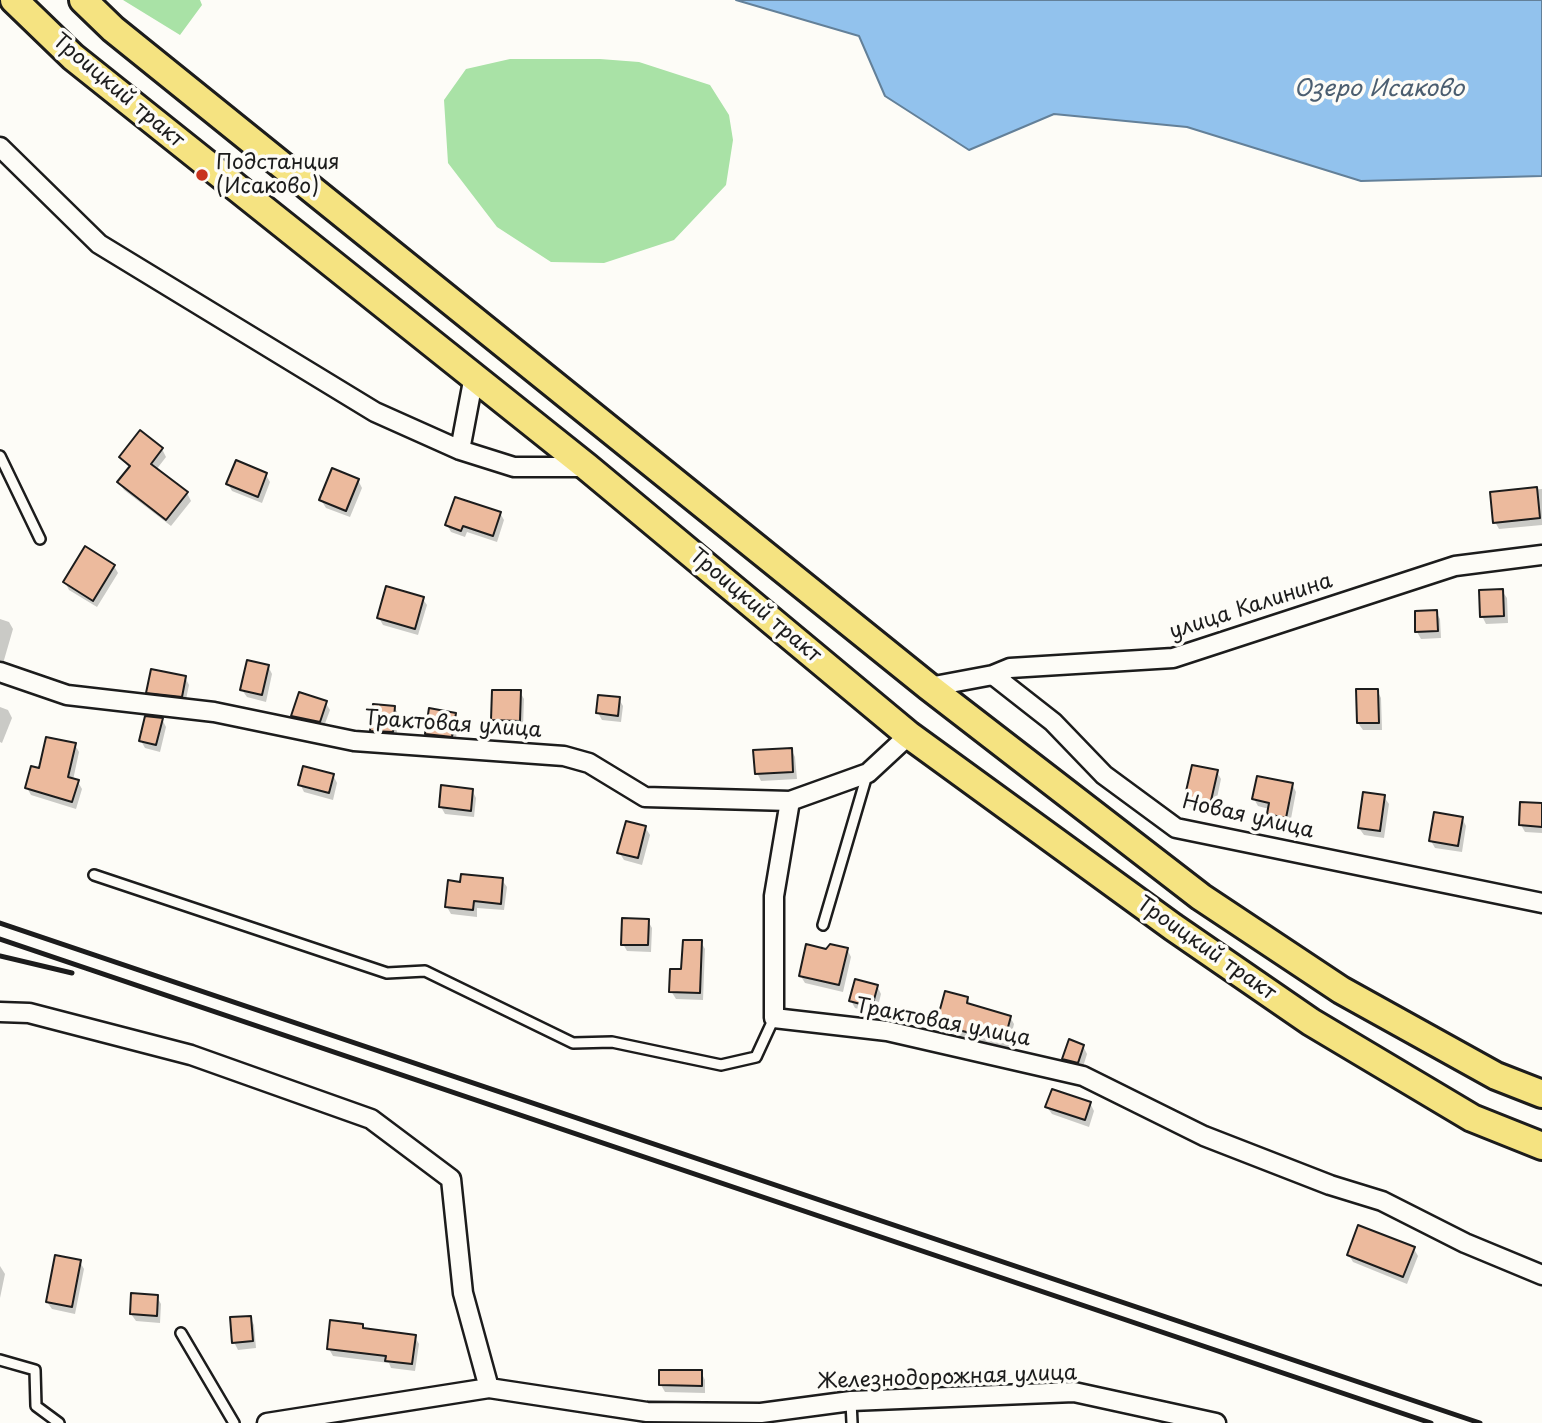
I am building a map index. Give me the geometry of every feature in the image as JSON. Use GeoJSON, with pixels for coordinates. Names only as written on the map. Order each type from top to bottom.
{"type":"FeatureCollection","features":[{"type":"Feature","properties":{"kind":"main road","name":"Троицкий тракт"},"geometry":{"type":"LineString","coordinates":[[14,0],[73,57],[587,467],[909,735],[1162,919],[1311,1022],[1472,1118],[1542,1146]]}},
{"type":"Feature","properties":{"kind":"main road","name":"Троицкий тракт"},"geometry":{"type":"LineString","coordinates":[[83,0],[123,37],[929,687],[1201,897],[1329,982],[1496,1076],[1542,1094]]}},
{"type":"Feature","properties":{"kind":"street"},"geometry":{"type":"LineString","coordinates":[[0,147],[99,244],[375,412],[460,450],[514,467],[587,467]]}},
{"type":"Feature","properties":{"kind":"street"},"geometry":{"type":"LineString","coordinates":[[460,450],[474,376]]}},
{"type":"Feature","properties":{"kind":"street","name":"улица Калинина"},"geometry":{"type":"LineString","coordinates":[[929,687],[993,675],[1010,668],[1173,657],[1455,566],[1542,555]]}},
{"type":"Feature","properties":{"kind":"street","name":"Трактовая улица"},"geometry":{"type":"LineString","coordinates":[[0,672],[67,695],[215,712],[354,741],[564,756],[589,763],[645,797],[790,800]]}},
{"type":"Feature","properties":{"kind":"street","name":"Новая улица"},"geometry":{"type":"LineString","coordinates":[[993,675],[1054,722],[1104,775],[1176,828],[1542,903]]}},
{"type":"Feature","properties":{"kind":"street"},"geometry":{"type":"LineString","coordinates":[[774,1018],[774,896],[790,800],[868,773],[909,735]]}},
{"type":"Feature","properties":{"kind":"street"},"geometry":{"type":"LineString","coordinates":[[0,1012],[29,1013],[191,1055],[371,1119],[451,1179],[463,1293],[489,1388]]}},
{"type":"Feature","properties":{"kind":"street","name":"Трактовая улица"},"geometry":{"type":"LineString","coordinates":[[774,1018],[887,1031],[1083,1076],[1204,1136],[1330,1185],[1382,1201],[1465,1242],[1542,1275]]}},
{"type":"Feature","properties":{"kind":"street","name":"Железнодорожная улица"},"geometry":{"type":"LineString","coordinates":[[267,1423],[489,1388],[647,1412],[759,1418],[851,1401],[1074,1392],[1216,1423]]}},
{"type":"Feature","properties":{"kind":"lane"},"geometry":{"type":"LineString","coordinates":[[0,456],[40,539]]}},
{"type":"Feature","properties":{"kind":"lane"},"geometry":{"type":"LineString","coordinates":[[822,925],[868,773]]}},
{"type":"Feature","properties":{"kind":"lane"},"geometry":{"type":"LineString","coordinates":[[94,875],[387,973],[425,971],[573,1043],[612,1042],[721,1065],[756,1057],[774,1018]]}},
{"type":"Feature","properties":{"kind":"lane"},"geometry":{"type":"LineString","coordinates":[[181,1333],[234,1423]]}},
{"type":"Feature","properties":{"kind":"lane"},"geometry":{"type":"LineString","coordinates":[[0,1360],[35,1370],[36,1406],[59,1423]]}},
{"type":"Feature","properties":{"kind":"lane"},"geometry":{"type":"LineString","coordinates":[[851,1401],[852,1423]]}},
{"type":"Feature","properties":{"kind":"green space"},"geometry":{"type":"Polygon","coordinates":[[[123,0],[200,0],[202,5],[180,35],[123,0]]]}},
{"type":"Feature","properties":{"kind":"green space"},"geometry":{"type":"Polygon","coordinates":[[[510,59],[639,62],[710,85],[729,115],[733,140],[726,185],[674,240],[604,263],[551,262],[497,227],[448,163],[444,100],[466,69],[510,59]]]}},
{"type":"Feature","properties":{"kind":"water","name":"Озеро Исаково"},"geometry":{"type":"Polygon","coordinates":[[[736,0],[1542,0],[1542,176],[1361,181],[1187,127],[1054,114],[969,150],[885,96],[859,36],[736,0]]]}},
{"type":"Feature","properties":{"kind":"building"},"geometry":{"type":"Polygon","coordinates":[[[140,430],[163,448],[151,464],[188,492],[166,520],[117,482],[130,466],[119,457],[140,430]]]}},
{"type":"Feature","properties":{"kind":"building"},"geometry":{"type":"Polygon","coordinates":[[[236,460],[267,473],[258,497],[226,484],[236,460]]]}},
{"type":"Feature","properties":{"kind":"building"},"geometry":{"type":"Polygon","coordinates":[[[332,468],[359,479],[346,511],[319,500],[332,468]]]}},
{"type":"Feature","properties":{"kind":"building"},"geometry":{"type":"Polygon","coordinates":[[[1537,487],[1540,518],[1493,523],[1490,492],[1537,487]]]}},
{"type":"Feature","properties":{"kind":"building"},"geometry":{"type":"Polygon","coordinates":[[[455,497],[501,512],[493,536],[463,526],[461,531],[445,525],[455,497]]]}},
{"type":"Feature","properties":{"kind":"building"},"geometry":{"type":"Polygon","coordinates":[[[85,546],[115,565],[93,601],[63,582],[85,546]]]}},
{"type":"Feature","properties":{"kind":"building"},"geometry":{"type":"Polygon","coordinates":[[[386,586],[424,597],[415,629],[377,618],[386,586]]]}},
{"type":"Feature","properties":{"kind":"building"},"geometry":{"type":"Polygon","coordinates":[[[1503,589],[1504,616],[1480,617],[1479,590],[1503,589]]]}},
{"type":"Feature","properties":{"kind":"building"},"geometry":{"type":"Polygon","coordinates":[[[1437,610],[1438,631],[1415,632],[1415,611],[1437,610]]]}},
{"type":"Feature","properties":{"kind":"building"},"geometry":{"type":"Polygon","coordinates":[[[247,660],[269,665],[262,695],[240,690],[247,660]]]}},
{"type":"Feature","properties":{"kind":"building"},"geometry":{"type":"Polygon","coordinates":[[[151,669],[186,676],[182,697],[146,693],[151,669]]]}},
{"type":"Feature","properties":{"kind":"building"},"geometry":{"type":"Polygon","coordinates":[[[1356,689],[1378,689],[1379,723],[1357,723],[1356,689]]]}},
{"type":"Feature","properties":{"kind":"building"},"geometry":{"type":"Polygon","coordinates":[[[492,690],[521,690],[520,721],[491,720],[492,690]]]}},
{"type":"Feature","properties":{"kind":"building"},"geometry":{"type":"Polygon","coordinates":[[[299,692],[327,701],[320,722],[291,716],[299,692]]]}},
{"type":"Feature","properties":{"kind":"building"},"geometry":{"type":"Polygon","coordinates":[[[598,695],[620,697],[618,716],[596,713],[598,695]]]}},
{"type":"Feature","properties":{"kind":"building"},"geometry":{"type":"Polygon","coordinates":[[[373,704],[395,706],[393,732],[370,731],[373,704]]]}},
{"type":"Feature","properties":{"kind":"building"},"geometry":{"type":"Polygon","coordinates":[[[429,708],[456,713],[452,737],[425,734],[429,708]]]}},
{"type":"Feature","properties":{"kind":"building"},"geometry":{"type":"Polygon","coordinates":[[[145,716],[163,718],[156,745],[139,741],[145,716]]]}},
{"type":"Feature","properties":{"kind":"building"},"geometry":{"type":"Polygon","coordinates":[[[46,737],[76,743],[68,777],[79,780],[72,802],[25,788],[31,766],[39,768],[46,737]]]}},
{"type":"Feature","properties":{"kind":"building"},"geometry":{"type":"Polygon","coordinates":[[[792,748],[793,772],[755,774],[753,750],[792,748]]]}},
{"type":"Feature","properties":{"kind":"building"},"geometry":{"type":"Polygon","coordinates":[[[1192,765],[1218,770],[1210,805],[1184,800],[1192,765]]]}},
{"type":"Feature","properties":{"kind":"building"},"geometry":{"type":"Polygon","coordinates":[[[303,766],[334,774],[329,793],[298,785],[303,766]]]}},
{"type":"Feature","properties":{"kind":"building"},"geometry":{"type":"Polygon","coordinates":[[[1257,776],[1293,783],[1286,818],[1267,814],[1269,803],[1252,799],[1257,776]]]}},
{"type":"Feature","properties":{"kind":"building"},"geometry":{"type":"Polygon","coordinates":[[[441,785],[473,789],[471,811],[439,807],[441,785]]]}},
{"type":"Feature","properties":{"kind":"building"},"geometry":{"type":"Polygon","coordinates":[[[1363,792],[1385,795],[1380,831],[1358,828],[1363,792]]]}},
{"type":"Feature","properties":{"kind":"building"},"geometry":{"type":"Polygon","coordinates":[[[1520,802],[1542,803],[1542,827],[1519,825],[1520,802]]]}},
{"type":"Feature","properties":{"kind":"building"},"geometry":{"type":"Polygon","coordinates":[[[1434,812],[1463,817],[1458,846],[1429,841],[1434,812]]]}},
{"type":"Feature","properties":{"kind":"building"},"geometry":{"type":"Polygon","coordinates":[[[626,821],[646,826],[638,858],[617,853],[626,821]]]}},
{"type":"Feature","properties":{"kind":"building"},"geometry":{"type":"Polygon","coordinates":[[[461,874],[503,878],[501,904],[474,901],[473,910],[445,907],[448,880],[460,882],[461,874]]]}},
{"type":"Feature","properties":{"kind":"building"},"geometry":{"type":"Polygon","coordinates":[[[622,918],[649,919],[648,945],[621,945],[622,918]]]}},
{"type":"Feature","properties":{"kind":"building"},"geometry":{"type":"Polygon","coordinates":[[[683,940],[702,940],[700,993],[669,992],[670,969],[681,969],[683,940]]]}},
{"type":"Feature","properties":{"kind":"building"},"geometry":{"type":"Polygon","coordinates":[[[806,944],[826,949],[830,944],[848,948],[839,985],[799,976],[806,944]]]}},
{"type":"Feature","properties":{"kind":"building"},"geometry":{"type":"Polygon","coordinates":[[[855,979],[878,985],[872,1007],[849,1001],[855,979]]]}},
{"type":"Feature","properties":{"kind":"building"},"geometry":{"type":"Polygon","coordinates":[[[945,991],[968,997],[967,1003],[1011,1016],[1004,1042],[936,1024],[945,991]]]}},
{"type":"Feature","properties":{"kind":"building"},"geometry":{"type":"Polygon","coordinates":[[[1069,1039],[1084,1045],[1078,1063],[1062,1059],[1069,1039]]]}},
{"type":"Feature","properties":{"kind":"building"},"geometry":{"type":"Polygon","coordinates":[[[1052,1089],[1091,1102],[1085,1120],[1045,1107],[1052,1089]]]}},
{"type":"Feature","properties":{"kind":"building"},"geometry":{"type":"Polygon","coordinates":[[[1358,1225],[1415,1247],[1403,1277],[1347,1255],[1358,1225]]]}},
{"type":"Feature","properties":{"kind":"building"},"geometry":{"type":"Polygon","coordinates":[[[55,1255],[81,1260],[72,1307],[46,1302],[55,1255]]]}},
{"type":"Feature","properties":{"kind":"building"},"geometry":{"type":"Polygon","coordinates":[[[131,1293],[158,1295],[157,1316],[130,1314],[131,1293]]]}},
{"type":"Feature","properties":{"kind":"building"},"geometry":{"type":"Polygon","coordinates":[[[251,1316],[253,1341],[232,1343],[230,1317],[251,1316]]]}},
{"type":"Feature","properties":{"kind":"building"},"geometry":{"type":"Polygon","coordinates":[[[330,1320],[363,1324],[363,1328],[416,1335],[412,1364],[385,1361],[386,1356],[327,1349],[330,1320]]]}},
{"type":"Feature","properties":{"kind":"building"},"geometry":{"type":"Polygon","coordinates":[[[659,1370],[702,1370],[702,1386],[659,1385],[659,1370]]]}},
{"type":"Feature","properties":{"kind":"railway"},"geometry":{"type":"LineString","coordinates":[[0,923],[1480,1423]]}},
{"type":"Feature","properties":{"kind":"railway"},"geometry":{"type":"LineString","coordinates":[[0,939],[1431,1423]]}},
{"type":"Feature","properties":{"kind":"railway"},"geometry":{"type":"LineString","coordinates":[[0,956],[72,973]]}},
{"type":"Feature","properties":{"kind":"place","name":"Подстанция (Исаково)"},"geometry":{"type":"Point","coordinates":[202,175]}}]}
